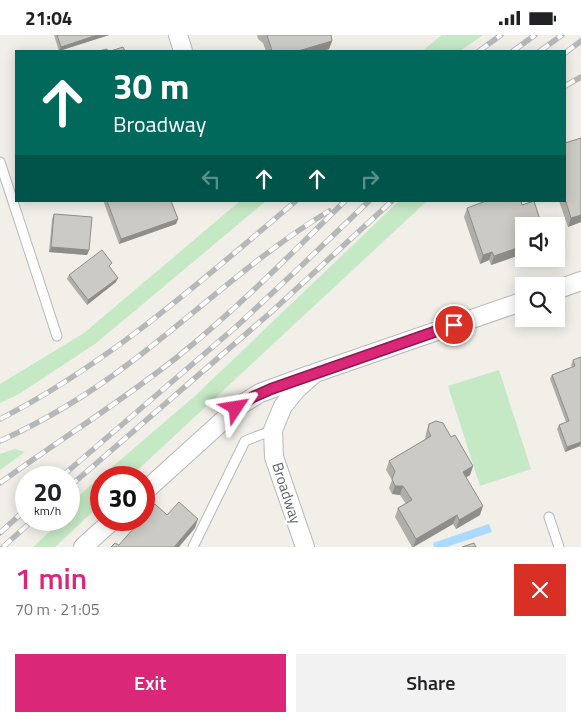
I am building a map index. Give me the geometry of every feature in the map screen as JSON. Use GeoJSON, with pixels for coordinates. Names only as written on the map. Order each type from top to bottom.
{"type":"FeatureCollection","features":[{"type":"Feature","properties":{"kind":"street"},"geometry":{"type":"LineString","coordinates":[[178,35],[183,50]]}},
{"type":"Feature","properties":{"kind":"street"},"geometry":{"type":"LineString","coordinates":[[565,287],[581,281]]}},
{"type":"Feature","properties":{"kind":"street","name":"Broadway"},"geometry":{"type":"LineString","coordinates":[[305,547],[274,457],[273,430],[283,406],[297,389],[315,373],[515,304]]}},
{"type":"Feature","properties":{"kind":"street"},"geometry":{"type":"LineString","coordinates":[[155,482],[246,401],[271,389],[315,373]]}},
{"type":"Feature","properties":{"kind":"street"},"geometry":{"type":"LineString","coordinates":[[83,547],[100,531]]}},
{"type":"Feature","properties":{"kind":"lane"},"geometry":{"type":"LineString","coordinates":[[0,162],[57,336]]}},
{"type":"Feature","properties":{"kind":"lane"},"geometry":{"type":"LineString","coordinates":[[193,547],[245,441],[273,430]]}},
{"type":"Feature","properties":{"kind":"lane"},"geometry":{"type":"LineString","coordinates":[[549,517],[559,547]]}},
{"type":"Feature","properties":{"kind":"green space"},"geometry":{"type":"Polygon","coordinates":[[[442,35],[483,35],[461,50],[423,50],[442,35]]]}},
{"type":"Feature","properties":{"kind":"green space"},"geometry":{"type":"Polygon","coordinates":[[[239,202],[265,202],[95,344],[19,394],[0,403],[0,384],[84,333],[239,202]]]}},
{"type":"Feature","properties":{"kind":"green space"},"geometry":{"type":"Polygon","coordinates":[[[398,202],[426,202],[142,466],[113,466],[196,395],[398,202]]]}},
{"type":"Feature","properties":{"kind":"green space"},"geometry":{"type":"Polygon","coordinates":[[[499,370],[531,469],[480,486],[448,386],[499,370]]]}},
{"type":"Feature","properties":{"kind":"green space"},"geometry":{"type":"Polygon","coordinates":[[[15,449],[25,452],[0,470],[0,454],[15,449]]]}},
{"type":"Feature","properties":{"kind":"green space"},"geometry":{"type":"Polygon","coordinates":[[[90,486],[90,514],[80,524],[80,495],[90,486]]]}},
{"type":"Feature","properties":{"kind":"green space"},"geometry":{"type":"Polygon","coordinates":[[[50,531],[72,531],[55,547],[33,547],[50,531]]]}},
{"type":"Feature","properties":{"kind":"water"},"geometry":{"type":"Polygon","coordinates":[[[489,524],[492,532],[446,547],[434,547],[433,543],[489,524]]]}},
{"type":"Feature","properties":{"kind":"building"},"geometry":{"type":"Polygon","coordinates":[[[57,35],[97,35],[61,47],[57,35]]]}},
{"type":"Feature","properties":{"kind":"building"},"geometry":{"type":"Polygon","coordinates":[[[267,35],[331,35],[332,41],[301,50],[272,50],[267,35]]]}},
{"type":"Feature","properties":{"kind":"building"},"geometry":{"type":"Polygon","coordinates":[[[123,47],[124,50],[114,50],[123,47]]]}},
{"type":"Feature","properties":{"kind":"building"},"geometry":{"type":"Polygon","coordinates":[[[581,138],[581,215],[571,218],[566,202],[566,143],[581,138]]]}},
{"type":"Feature","properties":{"kind":"building"},"geometry":{"type":"Polygon","coordinates":[[[107,202],[171,202],[178,219],[121,239],[107,202]]]}},
{"type":"Feature","properties":{"kind":"building"},"geometry":{"type":"Polygon","coordinates":[[[483,202],[521,202],[522,205],[534,202],[539,217],[515,217],[515,249],[494,256],[492,252],[483,255],[467,208],[483,202]]]}},
{"type":"Feature","properties":{"kind":"building"},"geometry":{"type":"Polygon","coordinates":[[[54,214],[92,217],[89,250],[51,247],[54,214]]]}},
{"type":"Feature","properties":{"kind":"building"},"geometry":{"type":"Polygon","coordinates":[[[102,250],[112,263],[109,266],[118,278],[88,300],[69,275],[102,250]]]}},
{"type":"Feature","properties":{"kind":"building"},"geometry":{"type":"Polygon","coordinates":[[[581,357],[581,442],[567,447],[559,425],[569,421],[552,375],[575,366],[573,360],[581,357]]]}},
{"type":"Feature","properties":{"kind":"building"},"geometry":{"type":"Polygon","coordinates":[[[436,421],[443,423],[451,437],[455,435],[473,466],[463,472],[483,506],[459,520],[457,515],[416,539],[398,508],[412,500],[403,486],[395,486],[392,479],[395,471],[389,461],[431,436],[428,430],[429,424],[436,421]]]}},
{"type":"Feature","properties":{"kind":"building"},"geometry":{"type":"Polygon","coordinates":[[[179,502],[198,519],[174,547],[111,547],[115,543],[119,545],[131,531],[155,531],[155,504],[167,515],[179,502]]]}},
{"type":"Feature","properties":{"kind":"building"},"geometry":{"type":"Polygon","coordinates":[[[474,543],[476,547],[462,547],[474,543]]]}},
{"type":"Feature","properties":{"kind":"railway"},"geometry":{"type":"LineString","coordinates":[[480,50],[501,35]]}},
{"type":"Feature","properties":{"kind":"railway"},"geometry":{"type":"LineString","coordinates":[[514,50],[535,35]]}},
{"type":"Feature","properties":{"kind":"railway"},"geometry":{"type":"LineString","coordinates":[[541,50],[562,35]]}},
{"type":"Feature","properties":{"kind":"railway"},"geometry":{"type":"LineString","coordinates":[[566,52],[581,41]]}},
{"type":"Feature","properties":{"kind":"railway"},"geometry":{"type":"LineString","coordinates":[[566,85],[581,77]]}},
{"type":"Feature","properties":{"kind":"railway"},"geometry":{"type":"LineString","coordinates":[[0,419],[40,397],[79,372],[154,319],[295,202]]}},
{"type":"Feature","properties":{"kind":"railway"},"geometry":{"type":"LineString","coordinates":[[0,483],[133,391],[176,358],[283,262],[344,202]]}},
{"type":"Feature","properties":{"kind":"railway"},"geometry":{"type":"LineString","coordinates":[[74,466],[238,325],[368,202]]}},
{"type":"Feature","properties":{"kind":"railway"},"geometry":{"type":"LineString","coordinates":[[80,477],[269,314],[391,202]]}},
{"type":"Feature","properties":{"kind":"railway"},"geometry":{"type":"LineString","coordinates":[[0,441],[50,416],[82,397],[152,346],[276,246],[329,211]]}},
{"type":"Feature","properties":{"kind":"railway"},"geometry":{"type":"LineString","coordinates":[[0,533],[15,519]]}},
{"type":"Feature","properties":{"kind":"railway"},"geometry":{"type":"LineString","coordinates":[[3,547],[21,531]]}},
{"type":"Feature","properties":{"kind":"route"},"geometry":{"type":"LineString","coordinates":[[236,408],[253,397],[298,378],[454,325]]}}]}
